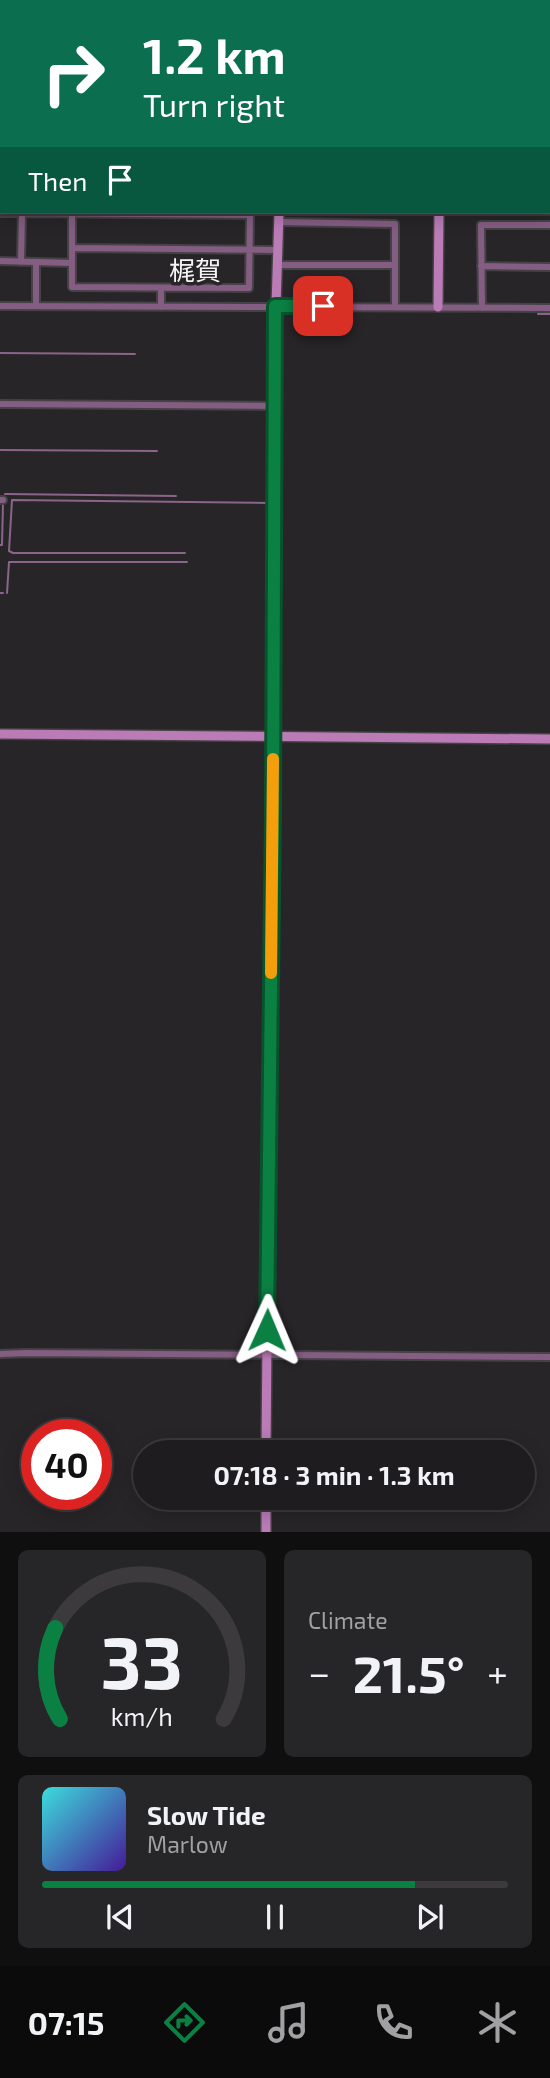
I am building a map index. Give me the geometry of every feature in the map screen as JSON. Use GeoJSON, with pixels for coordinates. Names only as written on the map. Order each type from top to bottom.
{"type":"FeatureCollection","features":[{"type":"Feature","properties":{"kind":"street"},"geometry":{"type":"LineString","coordinates":[[20,262],[22,214]]}},
{"type":"Feature","properties":{"kind":"street"},"geometry":{"type":"LineString","coordinates":[[72,214],[72,287],[249,288],[250,215],[206,214]]}},
{"type":"Feature","properties":{"kind":"street"},"geometry":{"type":"LineString","coordinates":[[438,307],[439,214]]}},
{"type":"Feature","properties":{"kind":"street"},"geometry":{"type":"LineString","coordinates":[[266,1440],[275,306],[279,217],[395,224],[395,307]]}},
{"type":"Feature","properties":{"kind":"street"},"geometry":{"type":"LineString","coordinates":[[482,308],[481,225],[550,225]]}},
{"type":"Feature","properties":{"kind":"street"},"geometry":{"type":"LineString","coordinates":[[72,248],[278,250]]}},
{"type":"Feature","properties":{"kind":"street"},"geometry":{"type":"LineString","coordinates":[[0,261],[72,263]]}},
{"type":"Feature","properties":{"kind":"street"},"geometry":{"type":"LineString","coordinates":[[36,262],[36,306]]}},
{"type":"Feature","properties":{"kind":"street"},"geometry":{"type":"LineString","coordinates":[[277,265],[394,265]]}},
{"type":"Feature","properties":{"kind":"street"},"geometry":{"type":"LineString","coordinates":[[481,266],[550,267]]}},
{"type":"Feature","properties":{"kind":"street"},"geometry":{"type":"LineString","coordinates":[[161,289],[161,307]]}},
{"type":"Feature","properties":{"kind":"street"},"geometry":{"type":"LineString","coordinates":[[0,306],[550,308]]}},
{"type":"Feature","properties":{"kind":"street"},"geometry":{"type":"LineString","coordinates":[[0,404],[275,405]]}},
{"type":"Feature","properties":{"kind":"street"},"geometry":{"type":"LineString","coordinates":[[0,734],[550,739]]}},
{"type":"Feature","properties":{"kind":"street"},"geometry":{"type":"LineString","coordinates":[[0,1354],[550,1357]]}},
{"type":"Feature","properties":{"kind":"street"},"geometry":{"type":"LineString","coordinates":[[266,1510],[266,1532]]}},
{"type":"Feature","properties":{"kind":"waterway"},"geometry":{"type":"LineString","coordinates":[[538,314],[550,314]]}},
{"type":"Feature","properties":{"kind":"waterway"},"geometry":{"type":"LineString","coordinates":[[0,353],[135,354]]}},
{"type":"Feature","properties":{"kind":"waterway"},"geometry":{"type":"LineString","coordinates":[[0,450],[157,451]]}},
{"type":"Feature","properties":{"kind":"waterway"},"geometry":{"type":"LineString","coordinates":[[5,494],[176,496]]}},
{"type":"Feature","properties":{"kind":"waterway"},"geometry":{"type":"LineString","coordinates":[[185,553],[13,553],[9,551],[12,500],[269,503]]}},
{"type":"Feature","properties":{"kind":"waterway"},"geometry":{"type":"LineString","coordinates":[[0,545],[3,503]]}},
{"type":"Feature","properties":{"kind":"waterway"},"geometry":{"type":"LineString","coordinates":[[7,593],[9,562],[187,562]]}},
{"type":"Feature","properties":{"kind":"slow traffic"},"geometry":{"type":"LineString","coordinates":[[271,973],[273,759]]}},
{"type":"Feature","properties":{"kind":"district","name":"梶賀"},"geometry":{"type":"Point","coordinates":[195,269]}},
{"type":"Feature","properties":{"kind":"route"},"geometry":{"type":"LineString","coordinates":[[267,1330],[275,306],[323,306]]}}]}
